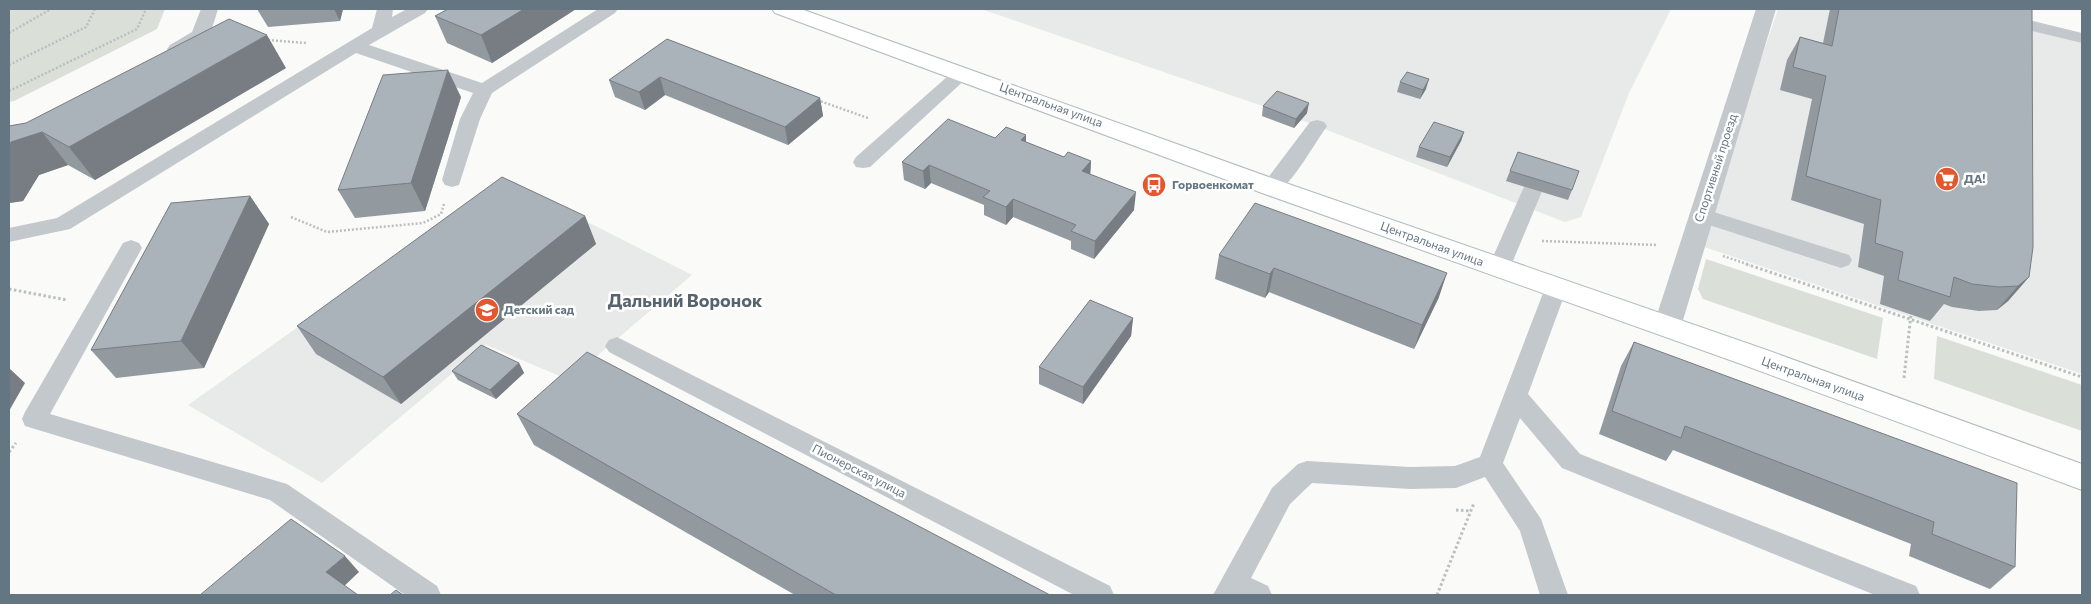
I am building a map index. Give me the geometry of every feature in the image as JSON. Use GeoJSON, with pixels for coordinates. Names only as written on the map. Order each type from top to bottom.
{"type":"FeatureCollection","features":[{"type":"Feature","properties":{"kind":"main road","name":"Центральная улица"},"geometry":{"type":"LineString","coordinates":[[782,9],[1272,187],[2082,477]]}},
{"type":"Feature","properties":{"kind":"street","name":"Спортивный проезд"},"geometry":{"type":"LineString","coordinates":[[1667,327],[1766,9]]}},
{"type":"Feature","properties":{"kind":"lane"},"geometry":{"type":"LineString","coordinates":[[158,59],[200,36],[209,9]]}},
{"type":"Feature","properties":{"kind":"lane"},"geometry":{"type":"LineString","coordinates":[[380,31],[385,9]]}},
{"type":"Feature","properties":{"kind":"lane"},"geometry":{"type":"LineString","coordinates":[[9,234],[63,224],[419,9]]}},
{"type":"Feature","properties":{"kind":"lane"},"geometry":{"type":"LineString","coordinates":[[452,180],[470,119],[484,90],[609,9]]}},
{"type":"Feature","properties":{"kind":"lane"},"geometry":{"type":"LineString","coordinates":[[1964,9],[2082,38]]}},
{"type":"Feature","properties":{"kind":"lane"},"geometry":{"type":"LineString","coordinates":[[356,47],[484,90]]}},
{"type":"Feature","properties":{"kind":"lane"},"geometry":{"type":"LineString","coordinates":[[863,162],[962,73]]}},
{"type":"Feature","properties":{"kind":"lane"},"geometry":{"type":"LineString","coordinates":[[1272,187],[1317,126]]}},
{"type":"Feature","properties":{"kind":"lane"},"geometry":{"type":"LineString","coordinates":[[1499,268],[1533,189]]}},
{"type":"Feature","properties":{"kind":"lane"},"geometry":{"type":"LineString","coordinates":[[1701,215],[1841,260]]}},
{"type":"Feature","properties":{"kind":"lane"},"geometry":{"type":"LineString","coordinates":[[131,248],[34,419],[278,492],[427,595]]}},
{"type":"Feature","properties":{"kind":"lane"},"geometry":{"type":"LineString","coordinates":[[1258,595],[1231,589],[1281,496],[1307,472],[1410,478],[1456,477],[1490,464],[1556,288]]}},
{"type":"Feature","properties":{"kind":"lane","name":"Пионерская улица"},"geometry":{"type":"LineString","coordinates":[[617,346],[1100,595]]}},
{"type":"Feature","properties":{"kind":"lane"},"geometry":{"type":"LineString","coordinates":[[1516,396],[1571,461],[1906,595]]}},
{"type":"Feature","properties":{"kind":"lane"},"geometry":{"type":"LineString","coordinates":[[1490,464],[1532,527],[1554,595]]}},
{"type":"Feature","properties":{"kind":"path"},"geometry":{"type":"LineString","coordinates":[[9,32],[51,9]]}},
{"type":"Feature","properties":{"kind":"path"},"geometry":{"type":"LineString","coordinates":[[9,65],[86,27],[95,9]]}},
{"type":"Feature","properties":{"kind":"path"},"geometry":{"type":"LineString","coordinates":[[9,91],[13,91],[137,28],[146,9]]}},
{"type":"Feature","properties":{"kind":"path"},"geometry":{"type":"LineString","coordinates":[[268,40],[356,47]]}},
{"type":"Feature","properties":{"kind":"path"},"geometry":{"type":"LineString","coordinates":[[816,100],[899,130]]}},
{"type":"Feature","properties":{"kind":"path"},"geometry":{"type":"LineString","coordinates":[[291,217],[326,232],[424,223],[441,214],[452,180]]}},
{"type":"Feature","properties":{"kind":"path"},"geometry":{"type":"LineString","coordinates":[[1510,240],[1691,245],[1910,321],[2082,377]]}},
{"type":"Feature","properties":{"kind":"path"},"geometry":{"type":"LineString","coordinates":[[9,289],[98,306]]}},
{"type":"Feature","properties":{"kind":"path"},"geometry":{"type":"LineString","coordinates":[[1904,378],[1911,314]]}},
{"type":"Feature","properties":{"kind":"path"},"geometry":{"type":"LineString","coordinates":[[1437,595],[1490,464]]}},
{"type":"Feature","properties":{"kind":"path"},"geometry":{"type":"LineString","coordinates":[[1452,510],[1471,511]]}},
{"type":"Feature","properties":{"kind":"shaded area"},"geometry":{"type":"Polygon","coordinates":[[[9,9],[165,9],[157,29],[9,102],[9,9]]]}},
{"type":"Feature","properties":{"kind":"shaded area"},"geometry":{"type":"Polygon","coordinates":[[[981,9],[1671,9],[1629,93],[1581,217],[1565,222],[1301,120],[1294,128],[1262,116],[1268,108],[981,9]]]}},
{"type":"Feature","properties":{"kind":"shaded area"},"geometry":{"type":"Polygon","coordinates":[[[1778,9],[1946,9],[2082,43],[2082,374],[1698,245],[1778,9]]]}},
{"type":"Feature","properties":{"kind":"shaded area","name":"Детский сад"},"geometry":{"type":"Polygon","coordinates":[[[505,180],[692,275],[569,380],[486,345],[322,483],[188,405],[505,180]]]}},
{"type":"Feature","properties":{"kind":"shaded area"},"geometry":{"type":"Polygon","coordinates":[[[1706,259],[1883,318],[1877,359],[1703,299],[1698,289],[1706,259]]]}},
{"type":"Feature","properties":{"kind":"shaded area"},"geometry":{"type":"Polygon","coordinates":[[[1937,336],[2082,385],[2082,431],[1934,379],[1937,336]]]}},
{"type":"Feature","properties":{"kind":"building"},"geometry":{"type":"Polygon","coordinates":[[[448,9],[524,9],[481,35],[435,16],[448,9]]]}},
{"type":"Feature","properties":{"kind":"building"},"geometry":{"type":"Polygon","coordinates":[[[1839,9],[2032,9],[2033,247],[2029,277],[2018,286],[1999,287],[1972,284],[1954,277],[1950,297],[1898,280],[1903,252],[1875,243],[1881,200],[1806,176],[1826,76],[1793,67],[1800,37],[1832,46],[1839,9]]]}},
{"type":"Feature","properties":{"kind":"building"},"geometry":{"type":"Polygon","coordinates":[[[229,19],[267,35],[69,147],[42,132],[11,142],[9,146],[9,126],[26,123],[229,19]]]}},
{"type":"Feature","properties":{"kind":"building"},"geometry":{"type":"Polygon","coordinates":[[[667,39],[820,98],[785,127],[660,77],[639,92],[609,80],[667,39]]]}},
{"type":"Feature","properties":{"kind":"building"},"geometry":{"type":"Polygon","coordinates":[[[448,70],[411,183],[338,190],[383,75],[448,70]]]}},
{"type":"Feature","properties":{"kind":"building"},"geometry":{"type":"Polygon","coordinates":[[[1407,72],[1429,79],[1423,90],[1400,82],[1407,72]]]}},
{"type":"Feature","properties":{"kind":"building"},"geometry":{"type":"Polygon","coordinates":[[[1277,91],[1309,103],[1296,119],[1263,106],[1277,91]]]}},
{"type":"Feature","properties":{"kind":"building"},"geometry":{"type":"Polygon","coordinates":[[[948,119],[995,138],[1006,127],[1026,135],[1021,140],[1064,157],[1068,152],[1091,161],[1082,171],[1136,192],[1095,241],[1071,231],[1076,225],[1013,199],[1006,207],[983,197],[990,191],[929,165],[923,171],[902,162],[948,119]]]}},
{"type":"Feature","properties":{"kind":"building"},"geometry":{"type":"Polygon","coordinates":[[[1434,122],[1464,132],[1450,157],[1419,147],[1434,122]]]}},
{"type":"Feature","properties":{"kind":"building"},"geometry":{"type":"Polygon","coordinates":[[[1518,152],[1579,171],[1572,190],[1510,171],[1518,152]]]}},
{"type":"Feature","properties":{"kind":"building"},"geometry":{"type":"Polygon","coordinates":[[[502,177],[585,216],[383,377],[297,326],[502,177]]]}},
{"type":"Feature","properties":{"kind":"building"},"geometry":{"type":"Polygon","coordinates":[[[250,196],[181,341],[91,350],[171,203],[250,196]]]}},
{"type":"Feature","properties":{"kind":"building"},"geometry":{"type":"Polygon","coordinates":[[[1255,203],[1447,273],[1422,325],[1274,268],[1270,274],[1219,255],[1255,203]]]}},
{"type":"Feature","properties":{"kind":"building"},"geometry":{"type":"Polygon","coordinates":[[[1090,300],[1133,318],[1083,387],[1039,367],[1090,300]]]}},
{"type":"Feature","properties":{"kind":"building"},"geometry":{"type":"Polygon","coordinates":[[[1634,342],[2017,483],[2015,567],[1932,534],[1934,522],[1685,426],[1681,438],[1612,411],[1634,342]]]}},
{"type":"Feature","properties":{"kind":"building"},"geometry":{"type":"Polygon","coordinates":[[[481,345],[519,363],[490,390],[452,371],[481,345]]]}},
{"type":"Feature","properties":{"kind":"building"},"geometry":{"type":"Polygon","coordinates":[[[587,352],[1050,595],[836,595],[517,414],[587,352]]]}},
{"type":"Feature","properties":{"kind":"building"},"geometry":{"type":"Polygon","coordinates":[[[291,519],[345,556],[326,572],[358,595],[200,595],[291,519]]]}},
{"type":"Feature","properties":{"kind":"building"},"geometry":{"type":"Polygon","coordinates":[[[396,590],[403,595],[390,595],[396,590]]]}},
{"type":"Feature","properties":{"kind":"place","name":"ДА!"},"geometry":{"type":"Point","coordinates":[1947,179]}},
{"type":"Feature","properties":{"kind":"place","name":"Горвоенкомат"},"geometry":{"type":"Point","coordinates":[1154,185]}},
{"type":"Feature","properties":{"kind":"place","name":"Детский сад"},"geometry":{"type":"Point","coordinates":[487,310]}},
{"type":"Feature","properties":{"kind":"district","name":"Дальний Воронок"},"geometry":{"type":"Point","coordinates":[685,301]}}]}
